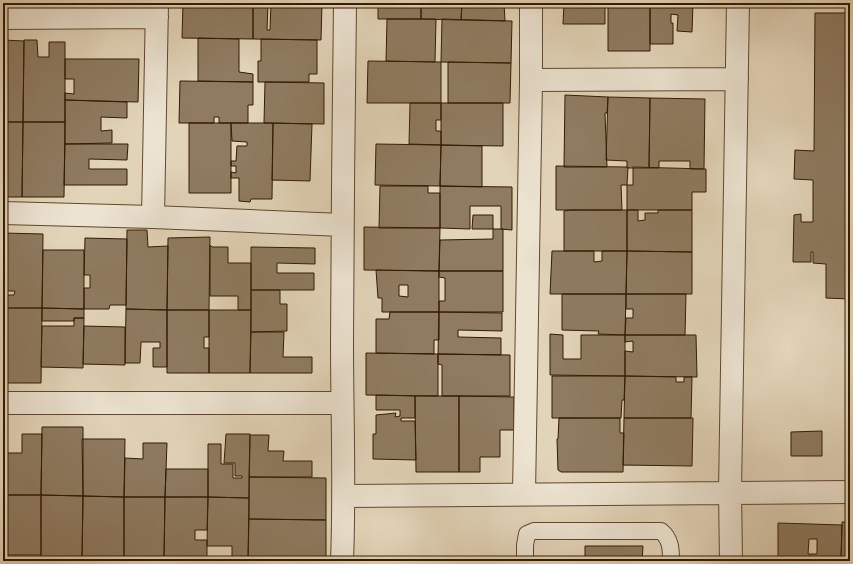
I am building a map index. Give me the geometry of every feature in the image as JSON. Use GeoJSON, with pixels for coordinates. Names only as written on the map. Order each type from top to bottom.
{"type":"FeatureCollection","features":[{"type":"Feature","properties":{"kind":"street"},"geometry":{"type":"LineString","coordinates":[[342,561],[344,496],[342,403],[342,225],[345,3]]}},
{"type":"Feature","properties":{"kind":"street"},"geometry":{"type":"LineString","coordinates":[[524,494],[532,80],[531,3]]}},
{"type":"Feature","properties":{"kind":"street"},"geometry":{"type":"LineString","coordinates":[[731,561],[730,491],[738,3]]}},
{"type":"Feature","properties":{"kind":"street"},"geometry":{"type":"LineString","coordinates":[[3,18],[157,10],[153,217]]}},
{"type":"Feature","properties":{"kind":"street"},"geometry":{"type":"LineString","coordinates":[[532,80],[736,79]]}},
{"type":"Feature","properties":{"kind":"street"},"geometry":{"type":"LineString","coordinates":[[3,213],[153,217],[342,225]]}},
{"type":"Feature","properties":{"kind":"street"},"geometry":{"type":"LineString","coordinates":[[3,403],[342,403]]}},
{"type":"Feature","properties":{"kind":"street"},"geometry":{"type":"LineString","coordinates":[[344,496],[730,491],[850,492]]}},
{"type":"Feature","properties":{"kind":"lane"},"geometry":{"type":"LineString","coordinates":[[525,561],[527,534],[534,531],[661,531],[667,536],[669,542],[671,561]]}},
{"type":"Feature","properties":{"kind":"building"},"geometry":{"type":"Polygon","coordinates":[[[183,3],[237,3],[237,6],[253,6],[253,39],[182,38],[183,3]]]}},
{"type":"Feature","properties":{"kind":"building"},"geometry":{"type":"Polygon","coordinates":[[[253,3],[268,3],[267,30],[270,30],[271,3],[322,3],[321,40],[253,39],[253,3]]]}},
{"type":"Feature","properties":{"kind":"building"},"geometry":{"type":"Polygon","coordinates":[[[378,3],[421,3],[421,19],[378,19],[378,3]]]}},
{"type":"Feature","properties":{"kind":"building"},"geometry":{"type":"Polygon","coordinates":[[[421,3],[462,3],[461,20],[421,19],[421,3]]]}},
{"type":"Feature","properties":{"kind":"building"},"geometry":{"type":"Polygon","coordinates":[[[462,3],[504,3],[505,21],[461,20],[462,3]]]}},
{"type":"Feature","properties":{"kind":"building"},"geometry":{"type":"Polygon","coordinates":[[[564,3],[605,3],[605,24],[563,24],[564,3]]]}},
{"type":"Feature","properties":{"kind":"building"},"geometry":{"type":"Polygon","coordinates":[[[608,3],[620,3],[620,7],[650,7],[650,51],[608,51],[608,3]]]}},
{"type":"Feature","properties":{"kind":"building"},"geometry":{"type":"Polygon","coordinates":[[[650,3],[693,3],[692,32],[677,31],[678,15],[671,14],[671,23],[673,23],[673,44],[650,44],[650,3]]]}},
{"type":"Feature","properties":{"kind":"building"},"geometry":{"type":"Polygon","coordinates":[[[815,13],[850,13],[850,299],[826,298],[826,264],[813,263],[813,252],[811,252],[811,262],[793,262],[794,215],[801,214],[801,222],[813,222],[813,180],[794,179],[795,150],[814,151],[815,13]]]}},
{"type":"Feature","properties":{"kind":"building"},"geometry":{"type":"Polygon","coordinates":[[[387,19],[436,19],[435,62],[386,61],[387,19]]]}},
{"type":"Feature","properties":{"kind":"building"},"geometry":{"type":"Polygon","coordinates":[[[442,19],[512,21],[511,63],[441,62],[442,19]]]}},
{"type":"Feature","properties":{"kind":"building"},"geometry":{"type":"Polygon","coordinates":[[[198,38],[239,39],[239,72],[253,74],[253,82],[198,81],[198,38]]]}},
{"type":"Feature","properties":{"kind":"building"},"geometry":{"type":"Polygon","coordinates":[[[261,39],[317,40],[317,74],[309,74],[309,82],[258,82],[258,61],[261,61],[261,39]]]}},
{"type":"Feature","properties":{"kind":"building"},"geometry":{"type":"Polygon","coordinates":[[[3,40],[24,41],[23,122],[3,122],[3,40]]]}},
{"type":"Feature","properties":{"kind":"building"},"geometry":{"type":"Polygon","coordinates":[[[24,40],[37,40],[38,57],[49,57],[49,42],[65,42],[65,122],[23,122],[24,40]]]}},
{"type":"Feature","properties":{"kind":"building"},"geometry":{"type":"Polygon","coordinates":[[[65,59],[139,59],[138,102],[65,100],[65,93],[74,94],[74,79],[65,79],[65,59]]]}},
{"type":"Feature","properties":{"kind":"building"},"geometry":{"type":"Polygon","coordinates":[[[368,61],[441,62],[441,103],[367,103],[368,61]]]}},
{"type":"Feature","properties":{"kind":"building"},"geometry":{"type":"Polygon","coordinates":[[[448,62],[511,63],[510,103],[448,103],[448,62]]]}},
{"type":"Feature","properties":{"kind":"building"},"geometry":{"type":"Polygon","coordinates":[[[180,81],[253,82],[253,105],[248,105],[248,123],[219,123],[219,117],[214,117],[214,123],[179,123],[180,81]]]}},
{"type":"Feature","properties":{"kind":"building"},"geometry":{"type":"Polygon","coordinates":[[[265,82],[324,83],[324,124],[264,123],[265,82]]]}},
{"type":"Feature","properties":{"kind":"building"},"geometry":{"type":"Polygon","coordinates":[[[565,95],[608,97],[607,113],[605,113],[607,167],[564,167],[565,95]]]}},
{"type":"Feature","properties":{"kind":"building"},"geometry":{"type":"Polygon","coordinates":[[[608,97],[650,98],[649,168],[627,168],[627,161],[606,160],[608,97]]]}},
{"type":"Feature","properties":{"kind":"building"},"geometry":{"type":"Polygon","coordinates":[[[650,98],[705,99],[704,169],[690,169],[690,161],[659,161],[659,168],[649,168],[650,98]]]}},
{"type":"Feature","properties":{"kind":"building"},"geometry":{"type":"Polygon","coordinates":[[[65,100],[127,102],[127,118],[101,117],[101,131],[112,130],[112,143],[65,144],[65,100]]]}},
{"type":"Feature","properties":{"kind":"building"},"geometry":{"type":"Polygon","coordinates":[[[410,103],[441,103],[441,120],[436,120],[436,131],[441,131],[441,145],[409,144],[410,103]]]}},
{"type":"Feature","properties":{"kind":"building"},"geometry":{"type":"Polygon","coordinates":[[[441,103],[503,103],[503,146],[441,145],[441,103]]]}},
{"type":"Feature","properties":{"kind":"building"},"geometry":{"type":"Polygon","coordinates":[[[3,122],[23,122],[22,197],[3,197],[3,122]]]}},
{"type":"Feature","properties":{"kind":"building"},"geometry":{"type":"Polygon","coordinates":[[[23,122],[65,122],[64,197],[22,197],[23,122]]]}},
{"type":"Feature","properties":{"kind":"building"},"geometry":{"type":"Polygon","coordinates":[[[189,123],[231,123],[231,193],[189,193],[189,123]]]}},
{"type":"Feature","properties":{"kind":"building"},"geometry":{"type":"Polygon","coordinates":[[[231,123],[273,123],[272,199],[251,199],[250,202],[239,201],[239,178],[231,178],[231,172],[236,173],[236,166],[231,166],[231,161],[236,161],[237,146],[247,146],[247,142],[232,141],[231,123]]]}},
{"type":"Feature","properties":{"kind":"building"},"geometry":{"type":"Polygon","coordinates":[[[273,123],[312,124],[310,181],[272,180],[273,123]]]}},
{"type":"Feature","properties":{"kind":"building"},"geometry":{"type":"Polygon","coordinates":[[[65,144],[128,144],[127,160],[89,159],[89,169],[127,169],[127,185],[64,185],[65,144]]]}},
{"type":"Feature","properties":{"kind":"building"},"geometry":{"type":"Polygon","coordinates":[[[376,144],[441,145],[440,186],[375,185],[376,144]]]}},
{"type":"Feature","properties":{"kind":"building"},"geometry":{"type":"Polygon","coordinates":[[[441,145],[482,146],[482,187],[440,186],[441,145]]]}},
{"type":"Feature","properties":{"kind":"building"},"geometry":{"type":"Polygon","coordinates":[[[556,166],[628,167],[627,185],[621,185],[622,210],[556,210],[556,166]]]}},
{"type":"Feature","properties":{"kind":"building"},"geometry":{"type":"Polygon","coordinates":[[[633,167],[706,169],[706,192],[692,192],[692,210],[627,210],[627,185],[633,185],[633,167]]]}},
{"type":"Feature","properties":{"kind":"building"},"geometry":{"type":"Polygon","coordinates":[[[380,186],[428,186],[428,193],[440,193],[440,228],[379,228],[380,186]]]}},
{"type":"Feature","properties":{"kind":"building"},"geometry":{"type":"Polygon","coordinates":[[[440,186],[512,187],[512,230],[501,229],[501,206],[470,206],[470,229],[440,228],[440,186]]]}},
{"type":"Feature","properties":{"kind":"building"},"geometry":{"type":"Polygon","coordinates":[[[627,210],[627,251],[564,251],[564,211],[627,210]]]}},
{"type":"Feature","properties":{"kind":"building"},"geometry":{"type":"Polygon","coordinates":[[[627,210],[638,210],[638,221],[645,220],[645,213],[658,213],[658,210],[692,210],[692,252],[627,251],[627,210]]]}},
{"type":"Feature","properties":{"kind":"building"},"geometry":{"type":"Polygon","coordinates":[[[473,215],[493,215],[493,229],[472,229],[473,215]]]}},
{"type":"Feature","properties":{"kind":"building"},"geometry":{"type":"Polygon","coordinates":[[[364,227],[440,228],[439,271],[364,270],[364,227]]]}},
{"type":"Feature","properties":{"kind":"building"},"geometry":{"type":"Polygon","coordinates":[[[493,229],[503,229],[503,271],[439,271],[440,240],[493,239],[493,229]]]}},
{"type":"Feature","properties":{"kind":"building"},"geometry":{"type":"Polygon","coordinates":[[[127,230],[147,230],[148,247],[168,246],[167,310],[126,309],[127,230]]]}},
{"type":"Feature","properties":{"kind":"building"},"geometry":{"type":"Polygon","coordinates":[[[3,233],[43,234],[42,308],[3,308],[3,295],[14,295],[15,291],[6,291],[6,279],[3,279],[3,233]]]}},
{"type":"Feature","properties":{"kind":"building"},"geometry":{"type":"Polygon","coordinates":[[[210,237],[209,310],[167,310],[168,238],[210,237]]]}},
{"type":"Feature","properties":{"kind":"building"},"geometry":{"type":"Polygon","coordinates":[[[85,238],[127,239],[126,305],[110,305],[109,309],[84,309],[84,288],[90,288],[90,275],[84,275],[85,238]]]}},
{"type":"Feature","properties":{"kind":"building"},"geometry":{"type":"Polygon","coordinates":[[[210,245],[212,247],[228,247],[228,263],[251,263],[251,310],[238,310],[238,296],[210,296],[210,245]]]}},
{"type":"Feature","properties":{"kind":"building"},"geometry":{"type":"Polygon","coordinates":[[[251,247],[315,248],[315,264],[277,263],[277,273],[314,273],[314,290],[251,290],[251,247]]]}},
{"type":"Feature","properties":{"kind":"building"},"geometry":{"type":"Polygon","coordinates":[[[43,250],[84,250],[84,309],[42,308],[43,250]]]}},
{"type":"Feature","properties":{"kind":"building"},"geometry":{"type":"Polygon","coordinates":[[[552,251],[594,251],[594,262],[602,261],[602,251],[627,251],[626,294],[550,294],[552,251]]]}},
{"type":"Feature","properties":{"kind":"building"},"geometry":{"type":"Polygon","coordinates":[[[627,251],[692,252],[692,294],[626,294],[627,251]]]}},
{"type":"Feature","properties":{"kind":"building"},"geometry":{"type":"Polygon","coordinates":[[[376,270],[439,271],[439,312],[382,312],[382,298],[378,298],[376,270]],[[399,285],[399,296],[408,297],[408,285],[399,285]]]}},
{"type":"Feature","properties":{"kind":"building"},"geometry":{"type":"Polygon","coordinates":[[[439,271],[503,271],[503,312],[439,312],[439,301],[445,301],[445,278],[439,277],[439,271]]]}},
{"type":"Feature","properties":{"kind":"building"},"geometry":{"type":"Polygon","coordinates":[[[251,290],[280,290],[280,304],[287,304],[287,331],[251,332],[251,290]]]}},
{"type":"Feature","properties":{"kind":"building"},"geometry":{"type":"Polygon","coordinates":[[[562,294],[626,294],[625,335],[598,334],[599,331],[562,330],[562,294]]]}},
{"type":"Feature","properties":{"kind":"building"},"geometry":{"type":"Polygon","coordinates":[[[626,294],[686,294],[685,335],[625,335],[626,318],[633,318],[633,309],[626,309],[626,294]]]}},
{"type":"Feature","properties":{"kind":"building"},"geometry":{"type":"Polygon","coordinates":[[[3,308],[42,308],[41,383],[3,383],[3,308]]]}},
{"type":"Feature","properties":{"kind":"building"},"geometry":{"type":"Polygon","coordinates":[[[42,308],[84,309],[84,318],[74,318],[74,321],[42,321],[42,308]]]}},
{"type":"Feature","properties":{"kind":"building"},"geometry":{"type":"Polygon","coordinates":[[[126,309],[167,310],[167,367],[153,367],[153,348],[160,348],[160,342],[141,342],[140,363],[125,363],[126,309]]]}},
{"type":"Feature","properties":{"kind":"building"},"geometry":{"type":"Polygon","coordinates":[[[167,310],[209,310],[209,337],[204,337],[204,348],[209,348],[209,373],[167,373],[167,310]]]}},
{"type":"Feature","properties":{"kind":"building"},"geometry":{"type":"Polygon","coordinates":[[[209,310],[251,310],[250,373],[209,373],[209,310]]]}},
{"type":"Feature","properties":{"kind":"building"},"geometry":{"type":"Polygon","coordinates":[[[390,312],[439,312],[439,340],[434,340],[434,354],[376,353],[376,319],[389,319],[390,312]]]}},
{"type":"Feature","properties":{"kind":"building"},"geometry":{"type":"Polygon","coordinates":[[[439,312],[502,313],[502,331],[458,330],[458,337],[501,338],[501,355],[438,354],[439,312]]]}},
{"type":"Feature","properties":{"kind":"building"},"geometry":{"type":"Polygon","coordinates":[[[74,318],[84,318],[83,368],[41,367],[42,326],[74,326],[74,318]]]}},
{"type":"Feature","properties":{"kind":"building"},"geometry":{"type":"Polygon","coordinates":[[[84,326],[125,327],[125,365],[83,364],[84,326]]]}},
{"type":"Feature","properties":{"kind":"building"},"geometry":{"type":"Polygon","coordinates":[[[251,332],[284,332],[283,357],[312,357],[312,373],[250,373],[251,332]]]}},
{"type":"Feature","properties":{"kind":"building"},"geometry":{"type":"Polygon","coordinates":[[[550,334],[563,335],[563,359],[581,359],[581,335],[625,335],[625,376],[550,375],[550,334]]]}},
{"type":"Feature","properties":{"kind":"building"},"geometry":{"type":"Polygon","coordinates":[[[625,335],[696,335],[697,377],[625,376],[625,351],[633,352],[633,341],[625,342],[625,335]]]}},
{"type":"Feature","properties":{"kind":"building"},"geometry":{"type":"Polygon","coordinates":[[[366,353],[438,354],[438,396],[366,395],[366,353]]]}},
{"type":"Feature","properties":{"kind":"building"},"geometry":{"type":"Polygon","coordinates":[[[438,354],[510,355],[510,396],[442,396],[442,365],[438,364],[438,354]]]}},
{"type":"Feature","properties":{"kind":"building"},"geometry":{"type":"Polygon","coordinates":[[[552,376],[625,376],[624,400],[622,400],[621,418],[552,418],[552,376]]]}},
{"type":"Feature","properties":{"kind":"building"},"geometry":{"type":"Polygon","coordinates":[[[625,376],[676,377],[676,382],[684,382],[684,377],[692,377],[691,418],[624,418],[625,376]]]}},
{"type":"Feature","properties":{"kind":"building"},"geometry":{"type":"Polygon","coordinates":[[[376,395],[415,396],[415,418],[401,418],[401,421],[415,421],[416,460],[373,459],[373,434],[376,434],[376,415],[396,413],[395,417],[400,416],[400,410],[376,410],[376,395]]]}},
{"type":"Feature","properties":{"kind":"building"},"geometry":{"type":"Polygon","coordinates":[[[415,396],[459,396],[459,472],[416,472],[415,396]]]}},
{"type":"Feature","properties":{"kind":"building"},"geometry":{"type":"Polygon","coordinates":[[[459,396],[514,397],[514,430],[500,430],[500,457],[480,457],[480,472],[459,472],[459,396]]]}},
{"type":"Feature","properties":{"kind":"building"},"geometry":{"type":"Polygon","coordinates":[[[559,418],[620,418],[620,433],[624,433],[623,472],[561,472],[558,470],[557,439],[559,418]]]}},
{"type":"Feature","properties":{"kind":"building"},"geometry":{"type":"Polygon","coordinates":[[[624,418],[693,418],[692,466],[623,465],[624,418]]]}},
{"type":"Feature","properties":{"kind":"building"},"geometry":{"type":"Polygon","coordinates":[[[42,427],[83,427],[83,496],[41,495],[42,427]]]}},
{"type":"Feature","properties":{"kind":"building"},"geometry":{"type":"Polygon","coordinates":[[[822,431],[822,456],[791,456],[791,432],[822,431]]]}},
{"type":"Feature","properties":{"kind":"building"},"geometry":{"type":"Polygon","coordinates":[[[22,434],[42,434],[41,495],[3,495],[3,453],[22,453],[22,434]]]}},
{"type":"Feature","properties":{"kind":"building"},"geometry":{"type":"Polygon","coordinates":[[[226,434],[250,434],[249,498],[208,497],[208,444],[221,444],[221,464],[233,464],[233,478],[242,478],[242,476],[235,476],[235,463],[224,463],[226,434]]]}},
{"type":"Feature","properties":{"kind":"building"},"geometry":{"type":"Polygon","coordinates":[[[250,435],[269,435],[268,451],[284,451],[283,461],[312,461],[312,477],[249,477],[250,435]]]}},
{"type":"Feature","properties":{"kind":"building"},"geometry":{"type":"Polygon","coordinates":[[[82,439],[125,439],[124,497],[83,496],[82,439]]]}},
{"type":"Feature","properties":{"kind":"building"},"geometry":{"type":"Polygon","coordinates":[[[143,443],[167,443],[165,497],[124,497],[125,458],[143,459],[143,443]]]}},
{"type":"Feature","properties":{"kind":"building"},"geometry":{"type":"Polygon","coordinates":[[[166,469],[208,469],[208,497],[165,497],[166,469]]]}},
{"type":"Feature","properties":{"kind":"building"},"geometry":{"type":"Polygon","coordinates":[[[249,477],[326,478],[326,520],[249,519],[249,477]]]}},
{"type":"Feature","properties":{"kind":"building"},"geometry":{"type":"Polygon","coordinates":[[[3,495],[41,495],[41,555],[3,555],[3,495]]]}},
{"type":"Feature","properties":{"kind":"building"},"geometry":{"type":"Polygon","coordinates":[[[41,495],[83,496],[82,559],[41,558],[41,495]]]}},
{"type":"Feature","properties":{"kind":"building"},"geometry":{"type":"Polygon","coordinates":[[[83,496],[124,497],[124,559],[82,559],[83,496]]]}},
{"type":"Feature","properties":{"kind":"building"},"geometry":{"type":"Polygon","coordinates":[[[124,497],[165,497],[164,559],[124,559],[124,497]]]}},
{"type":"Feature","properties":{"kind":"building"},"geometry":{"type":"Polygon","coordinates":[[[165,497],[208,497],[207,530],[195,530],[195,540],[207,540],[207,560],[164,559],[165,497]]]}},
{"type":"Feature","properties":{"kind":"building"},"geometry":{"type":"Polygon","coordinates":[[[208,497],[249,498],[248,559],[232,560],[232,546],[207,546],[208,497]]]}},
{"type":"Feature","properties":{"kind":"building"},"geometry":{"type":"Polygon","coordinates":[[[249,519],[326,520],[326,556],[321,561],[248,561],[249,519]]]}},
{"type":"Feature","properties":{"kind":"building"},"geometry":{"type":"Polygon","coordinates":[[[842,522],[850,522],[850,561],[841,561],[842,522]]]}},
{"type":"Feature","properties":{"kind":"building"},"geometry":{"type":"Polygon","coordinates":[[[778,523],[842,525],[841,561],[778,561],[778,523]],[[809,539],[808,554],[817,554],[817,539],[809,539]]]}},
{"type":"Feature","properties":{"kind":"building"},"geometry":{"type":"Polygon","coordinates":[[[585,546],[643,546],[642,561],[585,561],[585,546]]]}}]}
